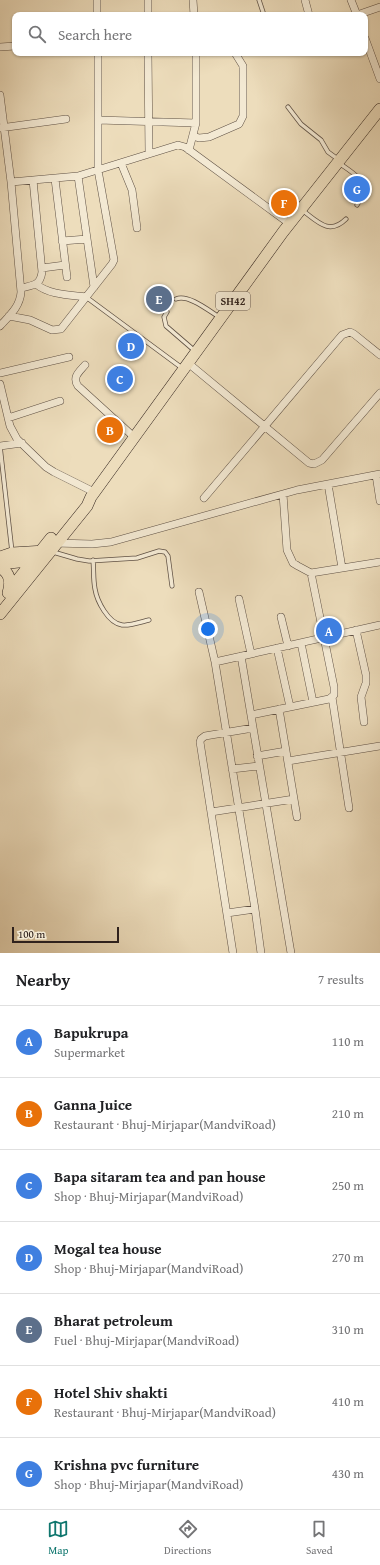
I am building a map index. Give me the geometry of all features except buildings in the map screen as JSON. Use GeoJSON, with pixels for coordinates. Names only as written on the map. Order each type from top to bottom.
{"type":"FeatureCollection","features":[{"type":"Feature","properties":{"kind":"main road","name":"SH42"},"geometry":{"type":"LineString","coordinates":[[44,553],[87,506],[93,494],[185,366],[290,224],[380,109]]}},
{"type":"Feature","properties":{"kind":"main road","name":"SH42"},"geometry":{"type":"LineString","coordinates":[[44,553],[81,502],[93,494]]}},
{"type":"Feature","properties":{"kind":"main road"},"geometry":{"type":"LineString","coordinates":[[0,556],[12,553],[44,553]]}},
{"type":"Feature","properties":{"kind":"main road"},"geometry":{"type":"LineString","coordinates":[[0,564],[44,553]]}},
{"type":"Feature","properties":{"kind":"main road"},"geometry":{"type":"LineString","coordinates":[[0,604],[44,553]]}},
{"type":"Feature","properties":{"kind":"main road"},"geometry":{"type":"LineString","coordinates":[[0,614],[44,553]]}},
{"type":"Feature","properties":{"kind":"main road"},"geometry":{"type":"LineString","coordinates":[[0,568],[6,572],[10,580],[8,593]]}},
{"type":"Feature","properties":{"kind":"street"},"geometry":{"type":"LineString","coordinates":[[97,0],[97,12]]}},
{"type":"Feature","properties":{"kind":"street"},"geometry":{"type":"LineString","coordinates":[[148,0],[148,12]]}},
{"type":"Feature","properties":{"kind":"street"},"geometry":{"type":"LineString","coordinates":[[193,0],[194,12]]}},
{"type":"Feature","properties":{"kind":"street"},"geometry":{"type":"LineString","coordinates":[[304,0],[308,12]]}},
{"type":"Feature","properties":{"kind":"street"},"geometry":{"type":"LineString","coordinates":[[351,0],[356,12]]}},
{"type":"Feature","properties":{"kind":"street"},"geometry":{"type":"LineString","coordinates":[[366,12],[380,7]]}},
{"type":"Feature","properties":{"kind":"street"},"geometry":{"type":"LineString","coordinates":[[0,47],[12,46]]}},
{"type":"Feature","properties":{"kind":"street"},"geometry":{"type":"LineString","coordinates":[[368,46],[380,79]]}},
{"type":"Feature","properties":{"kind":"street"},"geometry":{"type":"LineString","coordinates":[[9,316],[30,320],[52,330],[61,329],[114,260],[98,170],[98,56]]}},
{"type":"Feature","properties":{"kind":"street"},"geometry":{"type":"LineString","coordinates":[[148,56],[149,154]]}},
{"type":"Feature","properties":{"kind":"street"},"geometry":{"type":"LineString","coordinates":[[189,150],[196,122],[196,56]]}},
{"type":"Feature","properties":{"kind":"street"},"geometry":{"type":"LineString","coordinates":[[193,136],[199,138],[209,137],[235,126],[242,120],[244,116],[243,66],[237,56]]}},
{"type":"Feature","properties":{"kind":"street"},"geometry":{"type":"LineString","coordinates":[[0,95],[2,128],[11,182],[21,288],[19,303],[0,326]]}},
{"type":"Feature","properties":{"kind":"street"},"geometry":{"type":"LineString","coordinates":[[2,128],[66,119]]}},
{"type":"Feature","properties":{"kind":"street"},"geometry":{"type":"LineString","coordinates":[[98,120],[196,122]]}},
{"type":"Feature","properties":{"kind":"street"},"geometry":{"type":"LineString","coordinates":[[11,182],[78,176],[172,146],[185,147],[290,224]]}},
{"type":"Feature","properties":{"kind":"street"},"geometry":{"type":"LineString","coordinates":[[121,163],[132,190],[137,228]]}},
{"type":"Feature","properties":{"kind":"street"},"geometry":{"type":"LineString","coordinates":[[78,176],[94,287]]}},
{"type":"Feature","properties":{"kind":"street"},"geometry":{"type":"LineString","coordinates":[[55,179],[67,277]]}},
{"type":"Feature","properties":{"kind":"street"},"geometry":{"type":"LineString","coordinates":[[21,288],[36,284],[40,281],[42,268],[33,180]]}},
{"type":"Feature","properties":{"kind":"street"},"geometry":{"type":"LineString","coordinates":[[62,241],[87,239]]}},
{"type":"Feature","properties":{"kind":"street"},"geometry":{"type":"LineString","coordinates":[[42,268],[65,265]]}},
{"type":"Feature","properties":{"kind":"street"},"geometry":{"type":"LineString","coordinates":[[36,284],[49,292],[86,297]]}},
{"type":"Feature","properties":{"kind":"street"},"geometry":{"type":"LineString","coordinates":[[204,498],[345,333],[350,332],[354,334],[380,355]]}},
{"type":"Feature","properties":{"kind":"street"},"geometry":{"type":"LineString","coordinates":[[0,373],[69,358]]}},
{"type":"Feature","properties":{"kind":"street"},"geometry":{"type":"LineString","coordinates":[[85,365],[76,376],[78,386],[134,437]]}},
{"type":"Feature","properties":{"kind":"street"},"geometry":{"type":"LineString","coordinates":[[185,366],[266,427],[309,462],[314,464],[322,460],[380,394]]}},
{"type":"Feature","properties":{"kind":"street"},"geometry":{"type":"LineString","coordinates":[[0,384],[13,433],[54,472],[93,494]]}},
{"type":"Feature","properties":{"kind":"street"},"geometry":{"type":"LineString","coordinates":[[8,418],[60,401]]}},
{"type":"Feature","properties":{"kind":"street"},"geometry":{"type":"LineString","coordinates":[[0,446],[22,443]]}},
{"type":"Feature","properties":{"kind":"street"},"geometry":{"type":"LineString","coordinates":[[44,553],[111,542],[283,494],[378,475],[380,501]]}},
{"type":"Feature","properties":{"kind":"street"},"geometry":{"type":"LineString","coordinates":[[328,484],[342,568]]}},
{"type":"Feature","properties":{"kind":"street"},"geometry":{"type":"LineString","coordinates":[[283,494],[287,550],[293,563],[311,573],[380,562]]}},
{"type":"Feature","properties":{"kind":"street"},"geometry":{"type":"LineString","coordinates":[[311,573],[334,687],[332,697],[349,808]]}},
{"type":"Feature","properties":{"kind":"street"},"geometry":{"type":"LineString","coordinates":[[199,592],[215,662],[261,953]]}},
{"type":"Feature","properties":{"kind":"street"},"geometry":{"type":"LineString","coordinates":[[239,599],[251,654]]}},
{"type":"Feature","properties":{"kind":"street"},"geometry":{"type":"LineString","coordinates":[[282,617],[288,646]]}},
{"type":"Feature","properties":{"kind":"street"},"geometry":{"type":"LineString","coordinates":[[215,662],[380,625]]}},
{"type":"Feature","properties":{"kind":"street"},"geometry":{"type":"LineString","coordinates":[[356,630],[366,675],[366,683],[361,697],[364,722]]}},
{"type":"Feature","properties":{"kind":"street"},"geometry":{"type":"LineString","coordinates":[[301,643],[313,702]]}},
{"type":"Feature","properties":{"kind":"street"},"geometry":{"type":"LineString","coordinates":[[277,648],[290,707]]}},
{"type":"Feature","properties":{"kind":"street"},"geometry":{"type":"LineString","coordinates":[[241,656],[291,953]]}},
{"type":"Feature","properties":{"kind":"street"},"geometry":{"type":"LineString","coordinates":[[251,715],[332,697]]}},
{"type":"Feature","properties":{"kind":"street"},"geometry":{"type":"LineString","coordinates":[[279,709],[297,817]]}},
{"type":"Feature","properties":{"kind":"street"},"geometry":{"type":"LineString","coordinates":[[233,953],[200,742],[205,736],[253,728]]}},
{"type":"Feature","properties":{"kind":"street"},"geometry":{"type":"LineString","coordinates":[[288,761],[380,746]]}},
{"type":"Feature","properties":{"kind":"street"},"geometry":{"type":"LineString","coordinates":[[258,756],[286,751]]}},
{"type":"Feature","properties":{"kind":"street"},"geometry":{"type":"LineString","coordinates":[[232,769],[259,766]]}},
{"type":"Feature","properties":{"kind":"street"},"geometry":{"type":"LineString","coordinates":[[211,812],[294,799]]}},
{"type":"Feature","properties":{"kind":"street"},"geometry":{"type":"LineString","coordinates":[[227,913],[255,909]]}},
{"type":"Feature","properties":{"kind":"lane"},"geometry":{"type":"LineString","coordinates":[[259,0],[263,12]]}},
{"type":"Feature","properties":{"kind":"lane"},"geometry":{"type":"LineString","coordinates":[[288,107],[301,124],[321,140],[328,152],[358,177],[362,183],[363,194],[357,205]]}},
{"type":"Feature","properties":{"kind":"lane"},"geometry":{"type":"LineString","coordinates":[[301,210],[325,226],[335,226],[341,224],[346,219]]}},
{"type":"Feature","properties":{"kind":"lane"},"geometry":{"type":"LineString","coordinates":[[86,297],[185,366]]}},
{"type":"Feature","properties":{"kind":"lane"},"geometry":{"type":"LineString","coordinates":[[176,299],[184,297],[189,299],[221,318]]}},
{"type":"Feature","properties":{"kind":"lane"},"geometry":{"type":"LineString","coordinates":[[167,312],[164,317],[166,326],[196,352]]}},
{"type":"Feature","properties":{"kind":"lane"},"geometry":{"type":"LineString","coordinates":[[0,446],[12,553]]}},
{"type":"Feature","properties":{"kind":"lane"},"geometry":{"type":"LineString","coordinates":[[44,553],[77,559],[93,560],[137,558],[159,551],[165,552],[168,556],[172,586]]}},
{"type":"Feature","properties":{"kind":"lane"},"geometry":{"type":"LineString","coordinates":[[93,560],[94,584],[97,596],[110,619],[123,625],[149,620]]}},
{"type":"Feature","properties":{"kind":"place","name":"Krishna pvc furniture"},"geometry":{"type":"Point","coordinates":[357,189]}},
{"type":"Feature","properties":{"kind":"place","name":"Hotel Shiv shakti"},"geometry":{"type":"Point","coordinates":[284,203]}},
{"type":"Feature","properties":{"kind":"place","name":"Bharat petroleum"},"geometry":{"type":"Point","coordinates":[159,299]}},
{"type":"Feature","properties":{"kind":"place","name":"Mogal tea house"},"geometry":{"type":"Point","coordinates":[131,346]}},
{"type":"Feature","properties":{"kind":"place","name":"Bapa sitaram tea and pan house"},"geometry":{"type":"Point","coordinates":[120,379]}},
{"type":"Feature","properties":{"kind":"place","name":"Ganna Juice"},"geometry":{"type":"Point","coordinates":[110,430]}},
{"type":"Feature","properties":{"kind":"place","name":"Bapukrupa"},"geometry":{"type":"Point","coordinates":[329,631]}}]}
